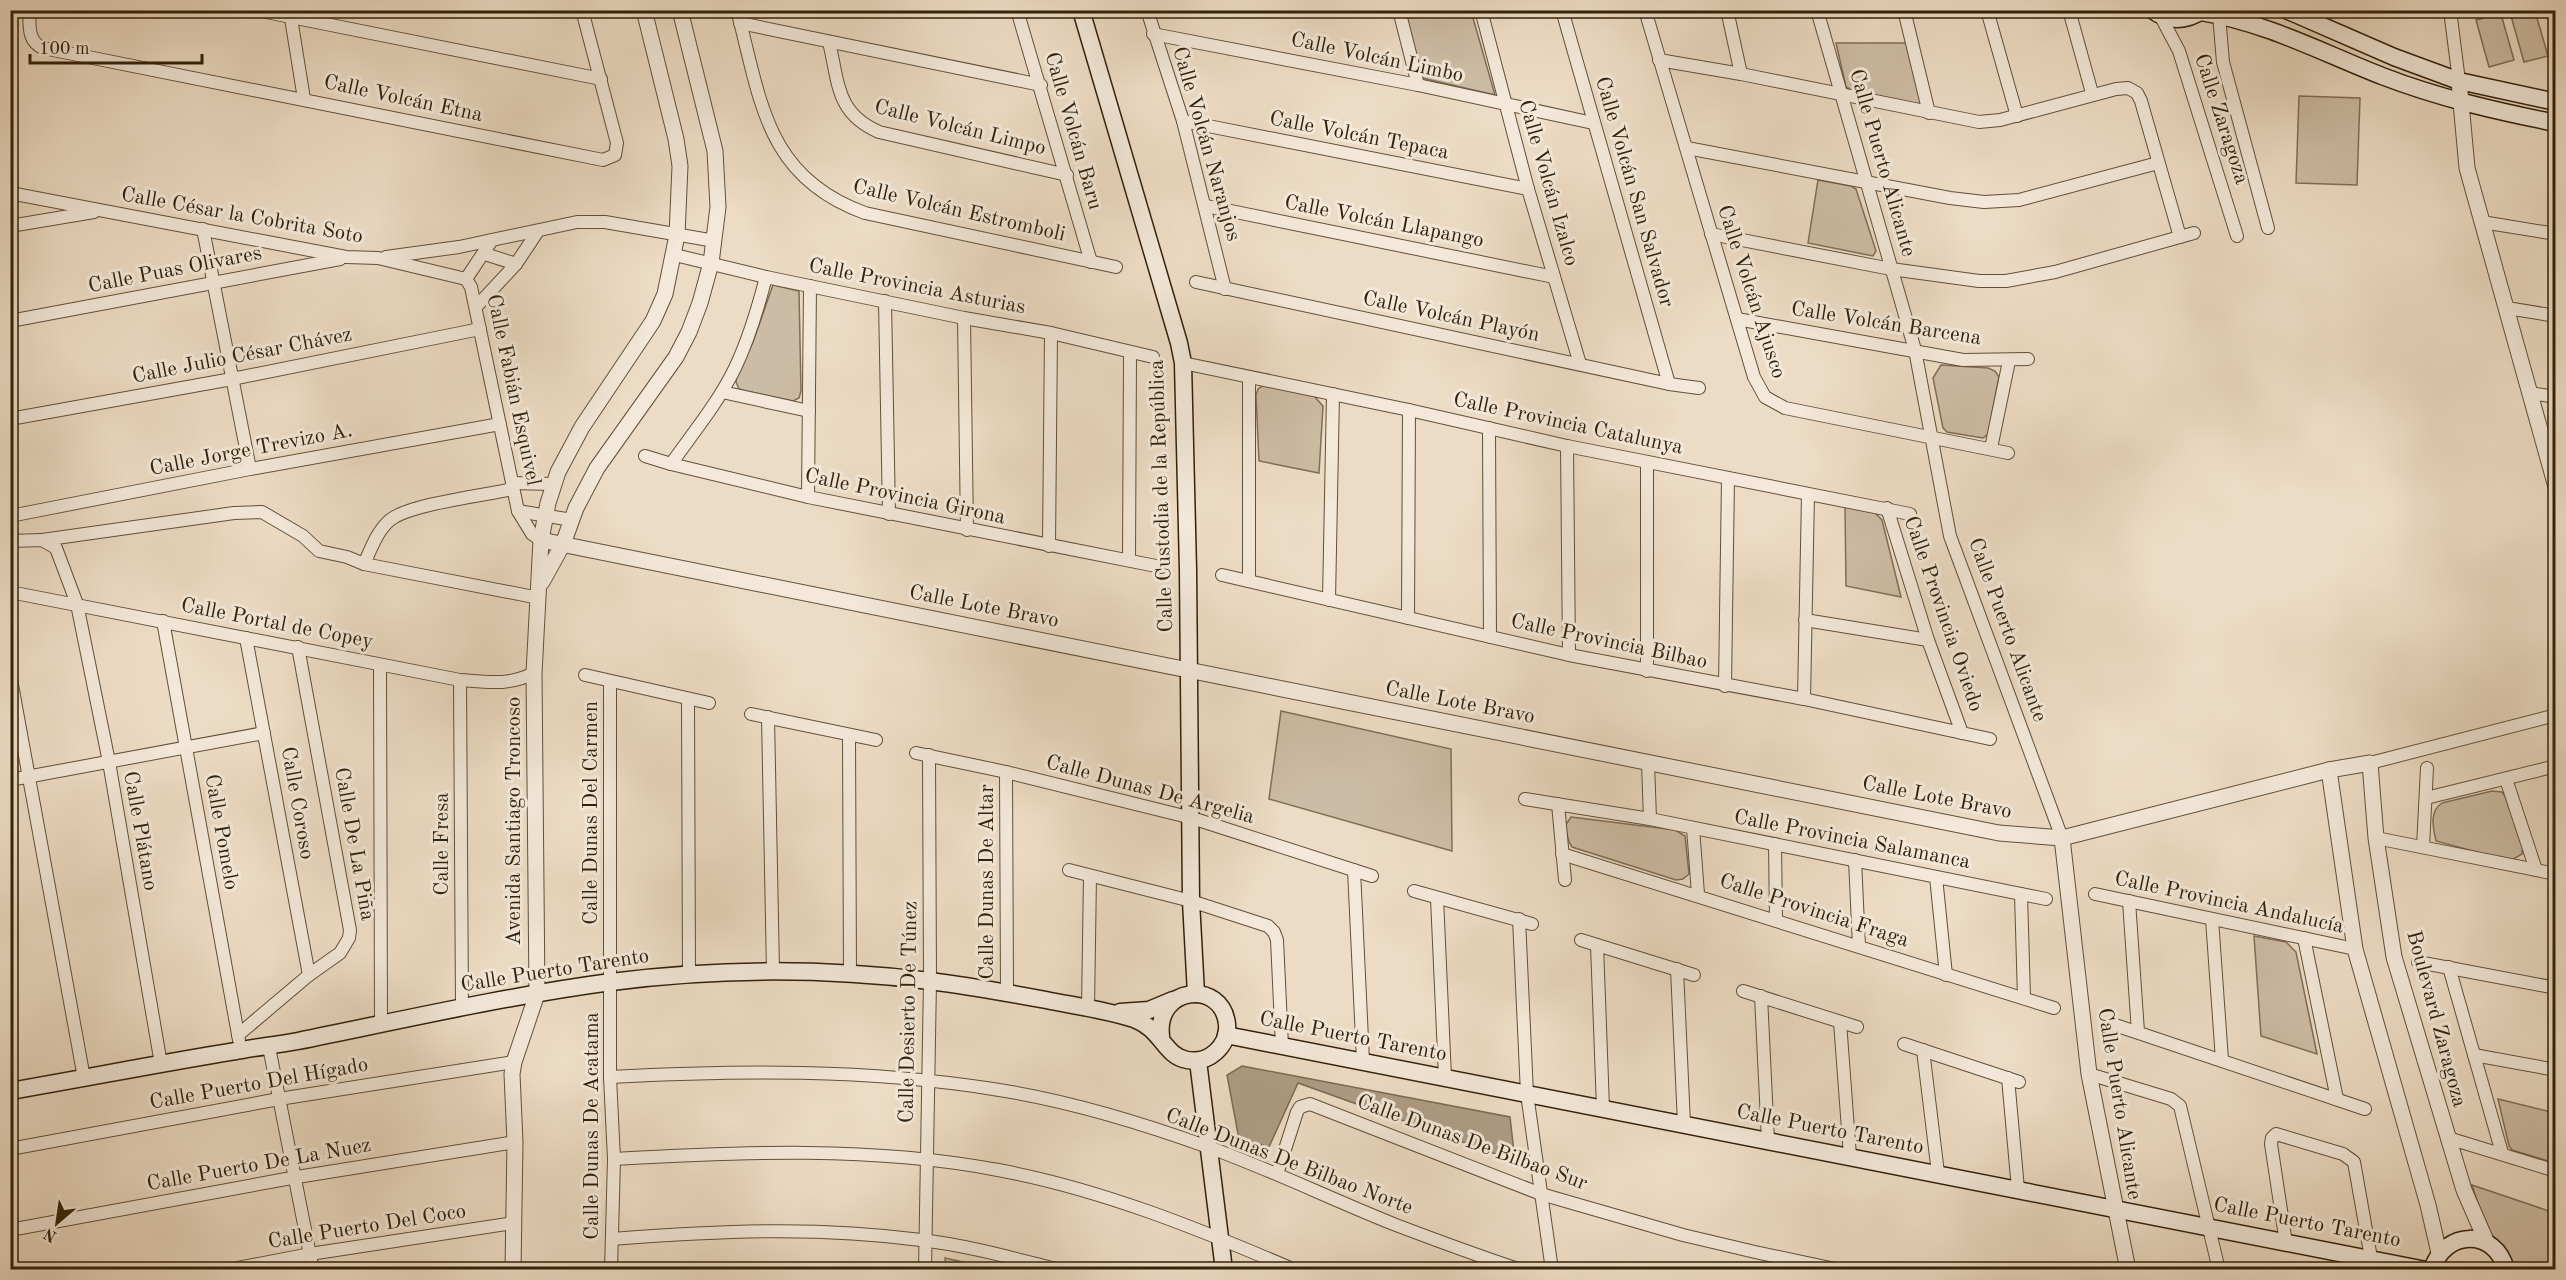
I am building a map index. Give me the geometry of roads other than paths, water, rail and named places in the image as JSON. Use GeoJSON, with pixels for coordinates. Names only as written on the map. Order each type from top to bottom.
{"type":"FeatureCollection","features":[{"type":"Feature","properties":{"kind":"main road","name":"Calle Custodia de la República"},"geometry":{"type":"LineString","coordinates":[[1081,10],[1183,363],[1192,818],[1191,901],[1196,994]]}},
{"type":"Feature","properties":{"kind":"main road"},"geometry":{"type":"LineString","coordinates":[[2286,10],[2394,57],[2459,81],[2556,102]]}},
{"type":"Feature","properties":{"kind":"main road"},"geometry":{"type":"LineString","coordinates":[[2156,14],[2181,19],[2202,11],[2219,15],[2273,30],[2383,76],[2460,103],[2555,124]]}},
{"type":"Feature","properties":{"kind":"main road","name":"Calle Puerto Tarento"},"geometry":{"type":"LineString","coordinates":[[10,1091],[161,1064],[239,1042],[269,1047],[537,994],[612,982],[689,974],[773,971],[850,973],[930,981],[1110,1013],[1142,1022],[1161,1036]]}},
{"type":"Feature","properties":{"kind":"main road"},"geometry":{"type":"LineString","coordinates":[[1196,994],[1207,996],[1224,1012],[1227,1023],[1226,1035],[1216,1052],[1198,1060],[1179,1058],[1165,1045],[1161,1036],[1161,1016],[1174,1000],[1184,995],[1196,994]]}},
{"type":"Feature","properties":{"kind":"main road","name":"Calle Puerto Tarento"},"geometry":{"type":"LineString","coordinates":[[1110,1013],[1149,1010],[1174,1000]]}},
{"type":"Feature","properties":{"kind":"main road","name":"Calle Puerto Tarento"},"geometry":{"type":"LineString","coordinates":[[1226,1035],[2426,1269]]}},
{"type":"Feature","properties":{"kind":"main road"},"geometry":{"type":"LineString","coordinates":[[1198,1060],[1224,1269]]}},
{"type":"Feature","properties":{"kind":"main road"},"geometry":{"type":"LineString","coordinates":[[2432,1269],[2439,1253],[2450,1244],[2462,1239],[2475,1239],[2487,1243],[2499,1253],[2506,1269]]}},
{"type":"Feature","properties":{"kind":"street","name":"Calle Volcán Etna"},"geometry":{"type":"LineString","coordinates":[[29,10],[30,35],[35,44],[43,48],[603,160],[615,154],[617,143],[582,10]]}},
{"type":"Feature","properties":{"kind":"street"},"geometry":{"type":"LineString","coordinates":[[256,10],[290,14],[601,79]]}},
{"type":"Feature","properties":{"kind":"street","name":"Avenida Santiago Troncoso"},"geometry":{"type":"LineString","coordinates":[[513,1269],[515,1142],[512,1074],[537,994],[534,673],[541,540],[553,484],[582,427],[653,321],[665,294],[675,255],[680,194],[677,148],[644,10]]}},
{"type":"Feature","properties":{"kind":"street","name":"Avenida Santiago Troncoso"},"geometry":{"type":"LineString","coordinates":[[540,591],[563,544],[576,508],[597,468],[676,357],[700,303],[711,263],[718,207],[715,151],[680,10]]}},
{"type":"Feature","properties":{"kind":"street","name":"Calle Volcán Baru"},"geometry":{"type":"LineString","coordinates":[[1017,10],[1041,85],[1091,262]]}},
{"type":"Feature","properties":{"kind":"street","name":"Calle Volcán Naranjos"},"geometry":{"type":"LineString","coordinates":[[1146,10],[1183,121],[1225,289]]}},
{"type":"Feature","properties":{"kind":"street"},"geometry":{"type":"LineString","coordinates":[[1399,10],[1418,85]]}},
{"type":"Feature","properties":{"kind":"street","name":"Calle Volcán Izalco"},"geometry":{"type":"LineString","coordinates":[[1481,10],[1528,189],[1580,364]]}},
{"type":"Feature","properties":{"kind":"street","name":"Calle Volcán San Salvador"},"geometry":{"type":"LineString","coordinates":[[1562,10],[1669,384]]}},
{"type":"Feature","properties":{"kind":"street","name":"Calle Volcán Ajusco"},"geometry":{"type":"LineString","coordinates":[[1645,10],[1757,386],[1765,397],[1785,408],[2008,453]]}},
{"type":"Feature","properties":{"kind":"street"},"geometry":{"type":"LineString","coordinates":[[1727,10],[1741,74]]}},
{"type":"Feature","properties":{"kind":"street","name":"Calle Puerto Alicante"},"geometry":{"type":"LineString","coordinates":[[1817,10],[1839,95],[1915,350],[1950,536],[2062,838],[2089,1074],[2128,1269]]}},
{"type":"Feature","properties":{"kind":"street"},"geometry":{"type":"LineString","coordinates":[[1904,10],[1929,113]]}},
{"type":"Feature","properties":{"kind":"street"},"geometry":{"type":"LineString","coordinates":[[1987,10],[2017,116]]}},
{"type":"Feature","properties":{"kind":"street"},"geometry":{"type":"LineString","coordinates":[[2069,10],[2092,93]]}},
{"type":"Feature","properties":{"kind":"street"},"geometry":{"type":"LineString","coordinates":[[2451,10],[2467,168],[2555,481]]}},
{"type":"Feature","properties":{"kind":"street"},"geometry":{"type":"LineString","coordinates":[[290,14],[304,99]]}},
{"type":"Feature","properties":{"kind":"street","name":"Calle Zaragoza"},"geometry":{"type":"LineString","coordinates":[[2156,14],[2179,51],[2237,236]]}},
{"type":"Feature","properties":{"kind":"street","name":"Calle Zaragoza"},"geometry":{"type":"LineString","coordinates":[[2219,15],[2223,62],[2268,228]]}},
{"type":"Feature","properties":{"kind":"street"},"geometry":{"type":"LineString","coordinates":[[738,17],[829,42],[1041,85]]}},
{"type":"Feature","properties":{"kind":"street","name":"Calle Volcán Estromboli"},"geometry":{"type":"LineString","coordinates":[[738,17],[761,103],[779,148],[807,182],[826,195],[865,213],[1116,267]]}},
{"type":"Feature","properties":{"kind":"street","name":"Calle Volcán Limbo"},"geometry":{"type":"LineString","coordinates":[[1153,34],[1418,85],[1593,123]]}},
{"type":"Feature","properties":{"kind":"street","name":"Calle Volcán Limpo"},"geometry":{"type":"LineString","coordinates":[[829,42],[842,99],[851,115],[863,125],[879,132],[1067,175]]}},
{"type":"Feature","properties":{"kind":"street"},"geometry":{"type":"LineString","coordinates":[[1659,60],[1741,74],[1929,113],[1990,122],[2092,93],[2128,88],[2137,93],[2141,101],[2180,237]]}},
{"type":"Feature","properties":{"kind":"street","name":"Calle Volcán Tepaca"},"geometry":{"type":"LineString","coordinates":[[1183,121],[1528,189]]}},
{"type":"Feature","properties":{"kind":"street"},"geometry":{"type":"LineString","coordinates":[[1687,148],[1962,200],[1984,202],[2019,200],[2158,163]]}},
{"type":"Feature","properties":{"kind":"street","name":"Calle César la Cobrita Soto"},"geometry":{"type":"LineString","coordinates":[[10,193],[346,257],[378,258],[466,279]]}},
{"type":"Feature","properties":{"kind":"street","name":"Calle Volcán Llapango"},"geometry":{"type":"LineString","coordinates":[[1206,206],[1554,277]]}},
{"type":"Feature","properties":{"kind":"street"},"geometry":{"type":"LineString","coordinates":[[10,226],[101,211]]}},
{"type":"Feature","properties":{"kind":"street"},"geometry":{"type":"LineString","coordinates":[[378,258],[459,247],[577,222],[592,221],[715,241]]}},
{"type":"Feature","properties":{"kind":"street"},"geometry":{"type":"LineString","coordinates":[[2482,222],[2556,234]]}},
{"type":"Feature","properties":{"kind":"street"},"geometry":{"type":"LineString","coordinates":[[203,229],[250,469]]}},
{"type":"Feature","properties":{"kind":"street"},"geometry":{"type":"LineString","coordinates":[[476,307],[516,264],[538,231]]}},
{"type":"Feature","properties":{"kind":"street"},"geometry":{"type":"LineString","coordinates":[[1711,234],[1953,279],[2006,280],[2055,272],[2194,233]]}},
{"type":"Feature","properties":{"kind":"street"},"geometry":{"type":"LineString","coordinates":[[466,279],[485,254],[492,240]]}},
{"type":"Feature","properties":{"kind":"street"},"geometry":{"type":"LineString","coordinates":[[485,254],[516,264]]}},
{"type":"Feature","properties":{"kind":"street","name":"Calle Provincia Asturias"},"geometry":{"type":"LineString","coordinates":[[675,255],[766,277],[964,318],[1051,333],[1153,357]]}},
{"type":"Feature","properties":{"kind":"street","name":"Calle Puas Olivares"},"geometry":{"type":"LineString","coordinates":[[10,321],[346,257]]}},
{"type":"Feature","properties":{"kind":"street"},"geometry":{"type":"LineString","coordinates":[[671,464],[722,392],[735,368],[755,320],[766,277]]}},
{"type":"Feature","properties":{"kind":"street","name":"Calle Fabián Esquivel"},"geometry":{"type":"LineString","coordinates":[[466,279],[471,286],[476,307],[518,511]]}},
{"type":"Feature","properties":{"kind":"street","name":"Calle Volcán Playón"},"geometry":{"type":"LineString","coordinates":[[1196,282],[1669,384],[1699,388]]}},
{"type":"Feature","properties":{"kind":"street"},"geometry":{"type":"LineString","coordinates":[[808,497],[810,286]]}},
{"type":"Feature","properties":{"kind":"street"},"geometry":{"type":"LineString","coordinates":[[885,302],[889,514]]}},
{"type":"Feature","properties":{"kind":"street"},"geometry":{"type":"LineString","coordinates":[[2507,308],[2556,316]]}},
{"type":"Feature","properties":{"kind":"street"},"geometry":{"type":"LineString","coordinates":[[964,318],[967,530]]}},
{"type":"Feature","properties":{"kind":"street","name":"Calle Volcán Barcena"},"geometry":{"type":"LineString","coordinates":[[1737,319],[1963,360],[2028,359]]}},
{"type":"Feature","properties":{"kind":"street","name":"Calle Julio César Chávez"},"geometry":{"type":"LineString","coordinates":[[10,419],[232,379],[480,329]]}},
{"type":"Feature","properties":{"kind":"street"},"geometry":{"type":"LineString","coordinates":[[1049,546],[1051,333]]}},
{"type":"Feature","properties":{"kind":"street"},"geometry":{"type":"LineString","coordinates":[[1129,560],[1130,353]]}},
{"type":"Feature","properties":{"kind":"street"},"geometry":{"type":"LineString","coordinates":[[1991,448],[2008,361]]}},
{"type":"Feature","properties":{"kind":"street","name":"Calle Provincia Catalunya"},"geometry":{"type":"LineString","coordinates":[[1183,363],[1567,446],[1910,514]]}},
{"type":"Feature","properties":{"kind":"street"},"geometry":{"type":"LineString","coordinates":[[1249,377],[1249,581]]}},
{"type":"Feature","properties":{"kind":"street"},"geometry":{"type":"LineString","coordinates":[[722,392],[809,411]]}},
{"type":"Feature","properties":{"kind":"street"},"geometry":{"type":"LineString","coordinates":[[2530,393],[2556,398]]}},
{"type":"Feature","properties":{"kind":"street"},"geometry":{"type":"LineString","coordinates":[[1329,600],[1333,394]]}},
{"type":"Feature","properties":{"kind":"street"},"geometry":{"type":"LineString","coordinates":[[1408,410],[1408,618]]}},
{"type":"Feature","properties":{"kind":"street","name":"Calle Jorge Trevizo A."},"geometry":{"type":"LineString","coordinates":[[10,516],[250,469],[500,424]]}},
{"type":"Feature","properties":{"kind":"street"},"geometry":{"type":"LineString","coordinates":[[1489,428],[1490,637]]}},
{"type":"Feature","properties":{"kind":"street"},"geometry":{"type":"LineString","coordinates":[[1567,446],[1569,655]]}},
{"type":"Feature","properties":{"kind":"street","name":"Calle Provincia Girona"},"geometry":{"type":"LineString","coordinates":[[645,456],[808,497],[1161,567]]}},
{"type":"Feature","properties":{"kind":"street"},"geometry":{"type":"LineString","coordinates":[[1647,462],[1647,671]]}},
{"type":"Feature","properties":{"kind":"street"},"geometry":{"type":"LineString","coordinates":[[1725,686],[1728,478]]}},
{"type":"Feature","properties":{"kind":"street"},"geometry":{"type":"LineString","coordinates":[[364,564],[377,536],[391,519],[431,505],[513,486],[553,484]]}},
{"type":"Feature","properties":{"kind":"street"},"geometry":{"type":"LineString","coordinates":[[1804,699],[1808,495]]}},
{"type":"Feature","properties":{"kind":"street","name":"Calle Provincia Oviedo"},"geometry":{"type":"LineString","coordinates":[[1887,508],[1928,640],[1962,733]]}},
{"type":"Feature","properties":{"kind":"street"},"geometry":{"type":"LineString","coordinates":[[518,511],[572,520]]}},
{"type":"Feature","properties":{"kind":"street"},"geometry":{"type":"LineString","coordinates":[[518,511],[532,534],[541,540]]}},
{"type":"Feature","properties":{"kind":"street"},"geometry":{"type":"LineString","coordinates":[[10,541],[42,540],[234,513],[262,512],[303,536],[319,551],[347,557],[364,564],[540,591]]}},
{"type":"Feature","properties":{"kind":"street","name":"Calle Plátano"},"geometry":{"type":"LineString","coordinates":[[42,540],[56,548],[77,604],[109,762],[161,1064]]}},
{"type":"Feature","properties":{"kind":"street","name":"Calle Lote Bravo"},"geometry":{"type":"LineString","coordinates":[[541,540],[1999,833],[2062,838],[2330,770],[2370,763]]}},
{"type":"Feature","properties":{"kind":"street","name":"Calle Provincia Bilbao"},"geometry":{"type":"LineString","coordinates":[[1222,575],[1569,655],[1804,699],[1990,739]]}},
{"type":"Feature","properties":{"kind":"street","name":"Calle Portal de Copey"},"geometry":{"type":"LineString","coordinates":[[10,592],[460,680],[504,683],[522,679],[534,673]]}},
{"type":"Feature","properties":{"kind":"street"},"geometry":{"type":"LineString","coordinates":[[1804,620],[1928,640]]}},
{"type":"Feature","properties":{"kind":"street","name":"Calle Pomelo"},"geometry":{"type":"LineString","coordinates":[[163,621],[239,1042]]}},
{"type":"Feature","properties":{"kind":"street","name":"Calle Coroso"},"geometry":{"type":"LineString","coordinates":[[246,638],[309,975]]}},
{"type":"Feature","properties":{"kind":"street","name":"Calle De La Piña"},"geometry":{"type":"LineString","coordinates":[[239,1042],[309,975],[340,953],[349,938],[350,922],[298,647]]}},
{"type":"Feature","properties":{"kind":"street"},"geometry":{"type":"LineString","coordinates":[[380,665],[381,1024]]}},
{"type":"Feature","properties":{"kind":"street"},"geometry":{"type":"LineString","coordinates":[[10,674],[84,1078]]}},
{"type":"Feature","properties":{"kind":"street","name":"Calle Dunas Del Carmen"},"geometry":{"type":"LineString","coordinates":[[585,675],[709,704]]}},
{"type":"Feature","properties":{"kind":"street","name":"Calle Fresa"},"geometry":{"type":"LineString","coordinates":[[460,680],[462,1008]]}},
{"type":"Feature","properties":{"kind":"street","name":"Calle Dunas Del Carmen"},"geometry":{"type":"LineString","coordinates":[[610,681],[612,982]]}},
{"type":"Feature","properties":{"kind":"street"},"geometry":{"type":"LineString","coordinates":[[688,699],[689,974]]}},
{"type":"Feature","properties":{"kind":"street"},"geometry":{"type":"LineString","coordinates":[[751,714],[876,740]]}},
{"type":"Feature","properties":{"kind":"street"},"geometry":{"type":"LineString","coordinates":[[2370,763],[2556,715]]}},
{"type":"Feature","properties":{"kind":"street"},"geometry":{"type":"LineString","coordinates":[[768,717],[773,971]]}},
{"type":"Feature","properties":{"kind":"street"},"geometry":{"type":"LineString","coordinates":[[10,780],[264,733]]}},
{"type":"Feature","properties":{"kind":"street"},"geometry":{"type":"LineString","coordinates":[[849,735],[850,973]]}},
{"type":"Feature","properties":{"kind":"street","name":"Calle Dunas De Argelia"},"geometry":{"type":"LineString","coordinates":[[916,753],[1006,772],[1192,818],[1372,876]]}},
{"type":"Feature","properties":{"kind":"street","name":"Calle Desierto De Túnez"},"geometry":{"type":"LineString","coordinates":[[925,1269],[930,981],[929,755]]}},
{"type":"Feature","properties":{"kind":"street"},"geometry":{"type":"LineString","coordinates":[[1648,763],[1650,819]]}},
{"type":"Feature","properties":{"kind":"street","name":"Boulevard Zaragoza"},"geometry":{"type":"LineString","coordinates":[[2370,763],[2376,838],[2394,957],[2467,1199],[2487,1243]]}},
{"type":"Feature","properties":{"kind":"street"},"geometry":{"type":"LineString","coordinates":[[2426,798],[2556,766]]}},
{"type":"Feature","properties":{"kind":"street"},"geometry":{"type":"LineString","coordinates":[[2423,847],[2427,768]]}},
{"type":"Feature","properties":{"kind":"street"},"geometry":{"type":"LineString","coordinates":[[2330,770],[2355,949],[2439,1253]]}},
{"type":"Feature","properties":{"kind":"street","name":"Calle Dunas De Altar"},"geometry":{"type":"LineString","coordinates":[[1006,772],[1007,993]]}},
{"type":"Feature","properties":{"kind":"street"},"geometry":{"type":"LineString","coordinates":[[2506,779],[2536,870]]}},
{"type":"Feature","properties":{"kind":"street","name":"Calle Provincia Salamanca"},"geometry":{"type":"LineString","coordinates":[[1526,799],[1650,819],[2046,899]]}},
{"type":"Feature","properties":{"kind":"street"},"geometry":{"type":"LineString","coordinates":[[1558,804],[1565,880]]}},
{"type":"Feature","properties":{"kind":"street"},"geometry":{"type":"LineString","coordinates":[[1693,828],[1698,894]]}},
{"type":"Feature","properties":{"kind":"street"},"geometry":{"type":"LineString","coordinates":[[2376,838],[2556,874]]}},
{"type":"Feature","properties":{"kind":"street"},"geometry":{"type":"LineString","coordinates":[[1775,844],[1776,919]]}},
{"type":"Feature","properties":{"kind":"street","name":"Calle Provincia Fraga"},"geometry":{"type":"LineString","coordinates":[[1562,854],[1698,894],[2054,1008]]}},
{"type":"Feature","properties":{"kind":"street"},"geometry":{"type":"LineString","coordinates":[[1855,860],[1858,946]]}},
{"type":"Feature","properties":{"kind":"street"},"geometry":{"type":"LineString","coordinates":[[1069,870],[1191,901],[1259,922],[1274,932],[1277,940],[1282,1046]]}},
{"type":"Feature","properties":{"kind":"street"},"geometry":{"type":"LineString","coordinates":[[1354,870],[1363,1061]]}},
{"type":"Feature","properties":{"kind":"street"},"geometry":{"type":"LineString","coordinates":[[1088,1008],[1090,876]]}},
{"type":"Feature","properties":{"kind":"street"},"geometry":{"type":"LineString","coordinates":[[1936,877],[1946,975]]}},
{"type":"Feature","properties":{"kind":"street"},"geometry":{"type":"LineString","coordinates":[[1414,891],[1532,924]]}},
{"type":"Feature","properties":{"kind":"street"},"geometry":{"type":"LineString","coordinates":[[2021,894],[2024,998]]}},
{"type":"Feature","properties":{"kind":"street","name":"Calle Provincia Andalucía"},"geometry":{"type":"LineString","coordinates":[[2095,894],[2355,949]]}},
{"type":"Feature","properties":{"kind":"street"},"geometry":{"type":"LineString","coordinates":[[1437,898],[1444,1077]]}},
{"type":"Feature","properties":{"kind":"street"},"geometry":{"type":"LineString","coordinates":[[2129,901],[2138,1032]]}},
{"type":"Feature","properties":{"kind":"street"},"geometry":{"type":"LineString","coordinates":[[1519,919],[1527,1094],[1552,1269]]}},
{"type":"Feature","properties":{"kind":"street"},"geometry":{"type":"LineString","coordinates":[[2212,919],[2222,1060]]}},
{"type":"Feature","properties":{"kind":"street"},"geometry":{"type":"LineString","coordinates":[[2304,938],[2337,1100]]}},
{"type":"Feature","properties":{"kind":"street"},"geometry":{"type":"LineString","coordinates":[[1581,940],[1694,975]]}},
{"type":"Feature","properties":{"kind":"street"},"geometry":{"type":"LineString","coordinates":[[1597,945],[1603,1108]]}},
{"type":"Feature","properties":{"kind":"street"},"geometry":{"type":"LineString","coordinates":[[2418,962],[2556,988]]}},
{"type":"Feature","properties":{"kind":"street"},"geometry":{"type":"LineString","coordinates":[[2449,967],[2502,1153]]}},
{"type":"Feature","properties":{"kind":"street"},"geometry":{"type":"LineString","coordinates":[[1677,969],[1684,1124]]}},
{"type":"Feature","properties":{"kind":"street","name":"Calle Dunas De Acatama"},"geometry":{"type":"LineString","coordinates":[[611,1269],[614,1159],[610,1077],[612,982]]}},
{"type":"Feature","properties":{"kind":"street"},"geometry":{"type":"LineString","coordinates":[[1743,991],[1857,1027]]}},
{"type":"Feature","properties":{"kind":"street"},"geometry":{"type":"LineString","coordinates":[[1761,996],[1768,1141]]}},
{"type":"Feature","properties":{"kind":"street"},"geometry":{"type":"LineString","coordinates":[[1840,1022],[1850,1156]]}},
{"type":"Feature","properties":{"kind":"street"},"geometry":{"type":"LineString","coordinates":[[2115,1025],[2365,1109]]}},
{"type":"Feature","properties":{"kind":"street"},"geometry":{"type":"LineString","coordinates":[[1904,1044],[2014,1080],[2018,1189]]}},
{"type":"Feature","properties":{"kind":"street"},"geometry":{"type":"LineString","coordinates":[[269,1047],[297,1177],[313,1269]]}},
{"type":"Feature","properties":{"kind":"street"},"geometry":{"type":"LineString","coordinates":[[1923,1050],[1938,1173]]}},
{"type":"Feature","properties":{"kind":"street"},"geometry":{"type":"LineString","coordinates":[[2474,1055],[2556,1070]]}},
{"type":"Feature","properties":{"kind":"street","name":"Calle Puerto Del Hígado"},"geometry":{"type":"LineString","coordinates":[[10,1149],[279,1099],[514,1062]]}},
{"type":"Feature","properties":{"kind":"street","name":"Calle Dunas De Bilbao Norte"},"geometry":{"type":"LineString","coordinates":[[610,1077],[720,1071],[840,1073],[927,1080],[996,1089],[1051,1100],[1208,1147],[1396,1224],[1521,1269]]}},
{"type":"Feature","properties":{"kind":"street"},"geometry":{"type":"LineString","coordinates":[[2089,1074],[2171,1099],[2181,1106],[2218,1269]]}},
{"type":"Feature","properties":{"kind":"street","name":"Calle Dunas De Bilbao Sur"},"geometry":{"type":"LineString","coordinates":[[1277,1174],[1297,1112],[1304,1104],[1310,1104],[1540,1194],[1683,1235],[1840,1269]]}},
{"type":"Feature","properties":{"kind":"street"},"geometry":{"type":"LineString","coordinates":[[2286,1243],[2271,1144],[2276,1134],[2343,1154],[2354,1162],[2371,1258]]}},
{"type":"Feature","properties":{"kind":"street"},"geometry":{"type":"LineString","coordinates":[[2448,1138],[2556,1171]]}},
{"type":"Feature","properties":{"kind":"street","name":"Calle Puerto De La Nuez"},"geometry":{"type":"LineString","coordinates":[[10,1230],[297,1177],[515,1142]]}},
{"type":"Feature","properties":{"kind":"street"},"geometry":{"type":"LineString","coordinates":[[614,1159],[780,1152],[927,1160],[989,1168],[1043,1179],[1087,1192],[1219,1238],[1295,1269]]}},
{"type":"Feature","properties":{"kind":"street","name":"Calle Puerto Del Coco"},"geometry":{"type":"LineString","coordinates":[[227,1269],[513,1223]]}},
{"type":"Feature","properties":{"kind":"street"},"geometry":{"type":"LineString","coordinates":[[612,1239],[771,1230],[832,1231],[924,1240],[1060,1269]]}}]}
